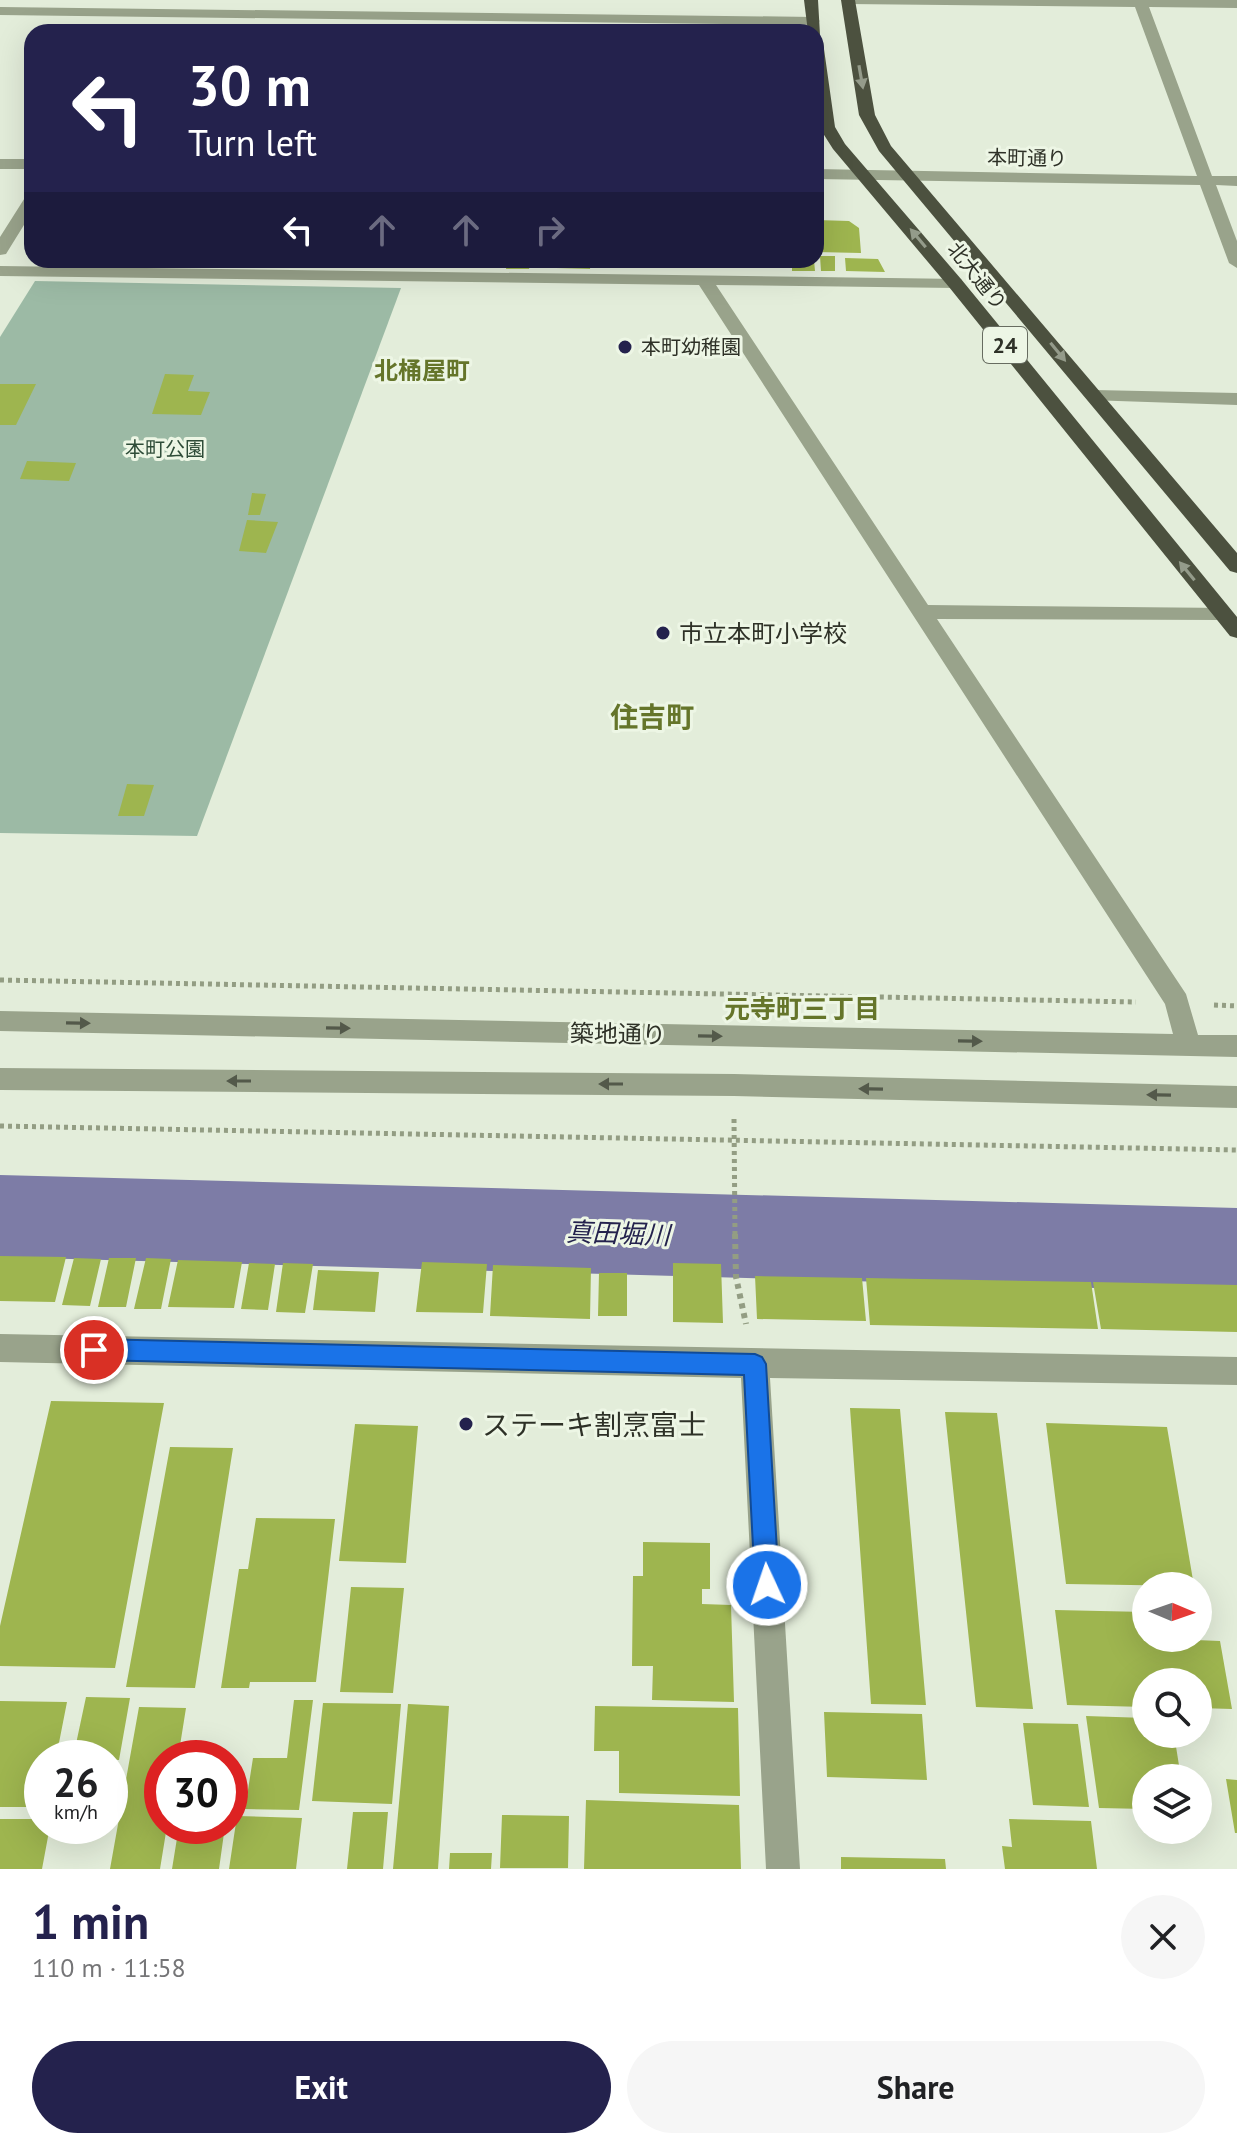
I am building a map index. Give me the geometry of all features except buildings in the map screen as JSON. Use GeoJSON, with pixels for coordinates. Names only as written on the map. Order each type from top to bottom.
{"type":"FeatureCollection","features":[{"type":"Feature","properties":{"kind":"highway"},"geometry":{"type":"LineString","coordinates":[[811,0],[814,24]]}},
{"type":"Feature","properties":{"kind":"highway","name":"北大通り"},"geometry":{"type":"LineString","coordinates":[[848,0],[867,115],[884,148],[1237,566]]}},
{"type":"Feature","properties":{"kind":"highway","name":"北大通り"},"geometry":{"type":"LineString","coordinates":[[824,113],[832,136],[1237,631]]}},
{"type":"Feature","properties":{"kind":"street"},"geometry":{"type":"LineString","coordinates":[[552,17],[554,0]]}},
{"type":"Feature","properties":{"kind":"street"},"geometry":{"type":"LineString","coordinates":[[848,0],[1237,4]]}},
{"type":"Feature","properties":{"kind":"street"},"geometry":{"type":"LineString","coordinates":[[1140,1],[1237,263]]}},
{"type":"Feature","properties":{"kind":"street"},"geometry":{"type":"LineString","coordinates":[[0,11],[127,6],[337,7],[756,24]]}},
{"type":"Feature","properties":{"kind":"street"},"geometry":{"type":"LineString","coordinates":[[118,24],[127,6]]}},
{"type":"Feature","properties":{"kind":"street"},"geometry":{"type":"LineString","coordinates":[[0,164],[24,164]]}},
{"type":"Feature","properties":{"kind":"street","name":"本町通り"},"geometry":{"type":"LineString","coordinates":[[824,174],[1237,181]]}},
{"type":"Feature","properties":{"kind":"street"},"geometry":{"type":"LineString","coordinates":[[0,250],[24,212]]}},
{"type":"Feature","properties":{"kind":"street"},"geometry":{"type":"LineString","coordinates":[[0,271],[200,268]]}},
{"type":"Feature","properties":{"kind":"street"},"geometry":{"type":"LineString","coordinates":[[301,268],[704,280],[955,283]]}},
{"type":"Feature","properties":{"kind":"street"},"geometry":{"type":"LineString","coordinates":[[704,280],[1178,1003],[1188,1045]]}},
{"type":"Feature","properties":{"kind":"street"},"geometry":{"type":"LineString","coordinates":[[1094,396],[1237,399]]}},
{"type":"Feature","properties":{"kind":"street"},"geometry":{"type":"LineString","coordinates":[[922,612],[1221,613]]}},
{"type":"Feature","properties":{"kind":"street","name":"築地通り"},"geometry":{"type":"LineString","coordinates":[[0,1021],[1237,1046]]}},
{"type":"Feature","properties":{"kind":"street","name":"築地通り"},"geometry":{"type":"LineString","coordinates":[[0,1079],[734,1085],[1237,1097]]}},
{"type":"Feature","properties":{"kind":"street"},"geometry":{"type":"LineString","coordinates":[[0,1348],[1237,1371]]}},
{"type":"Feature","properties":{"kind":"street"},"geometry":{"type":"LineString","coordinates":[[755,1364],[783,1869]]}},
{"type":"Feature","properties":{"kind":"path"},"geometry":{"type":"LineString","coordinates":[[0,980],[1237,1006]]}},
{"type":"Feature","properties":{"kind":"path"},"geometry":{"type":"LineString","coordinates":[[734,1085],[736,1277],[755,1364]]}},
{"type":"Feature","properties":{"kind":"path"},"geometry":{"type":"LineString","coordinates":[[0,1126],[1237,1150]]}},
{"type":"Feature","properties":{"kind":"green space","name":"本町公園"},"geometry":{"type":"Polygon","coordinates":[[[35,281],[401,288],[197,836],[0,833],[0,337],[35,281]]]}},
{"type":"Feature","properties":{"kind":"waterway","name":"真田堀川"},"geometry":{"type":"LineString","coordinates":[[0,1216],[1237,1250]]}},
{"type":"Feature","properties":{"kind":"place","name":"本町幼稚園"},"geometry":{"type":"Point","coordinates":[625,347]}},
{"type":"Feature","properties":{"kind":"place","name":"市立本町小学校"},"geometry":{"type":"Point","coordinates":[663,633]}},
{"type":"Feature","properties":{"kind":"place","name":"ステーキ割烹富士"},"geometry":{"type":"Point","coordinates":[466,1424]}},
{"type":"Feature","properties":{"kind":"district","name":"北桶屋町"},"geometry":{"type":"Point","coordinates":[422,370]}},
{"type":"Feature","properties":{"kind":"district","name":"住吉町"},"geometry":{"type":"Point","coordinates":[652,716]}},
{"type":"Feature","properties":{"kind":"district","name":"元寺町三丁目"},"geometry":{"type":"Point","coordinates":[802,1008]}},
{"type":"Feature","properties":{"kind":"route"},"geometry":{"type":"LineString","coordinates":[[94,1350],[755,1364],[767,1585]]}}]}
